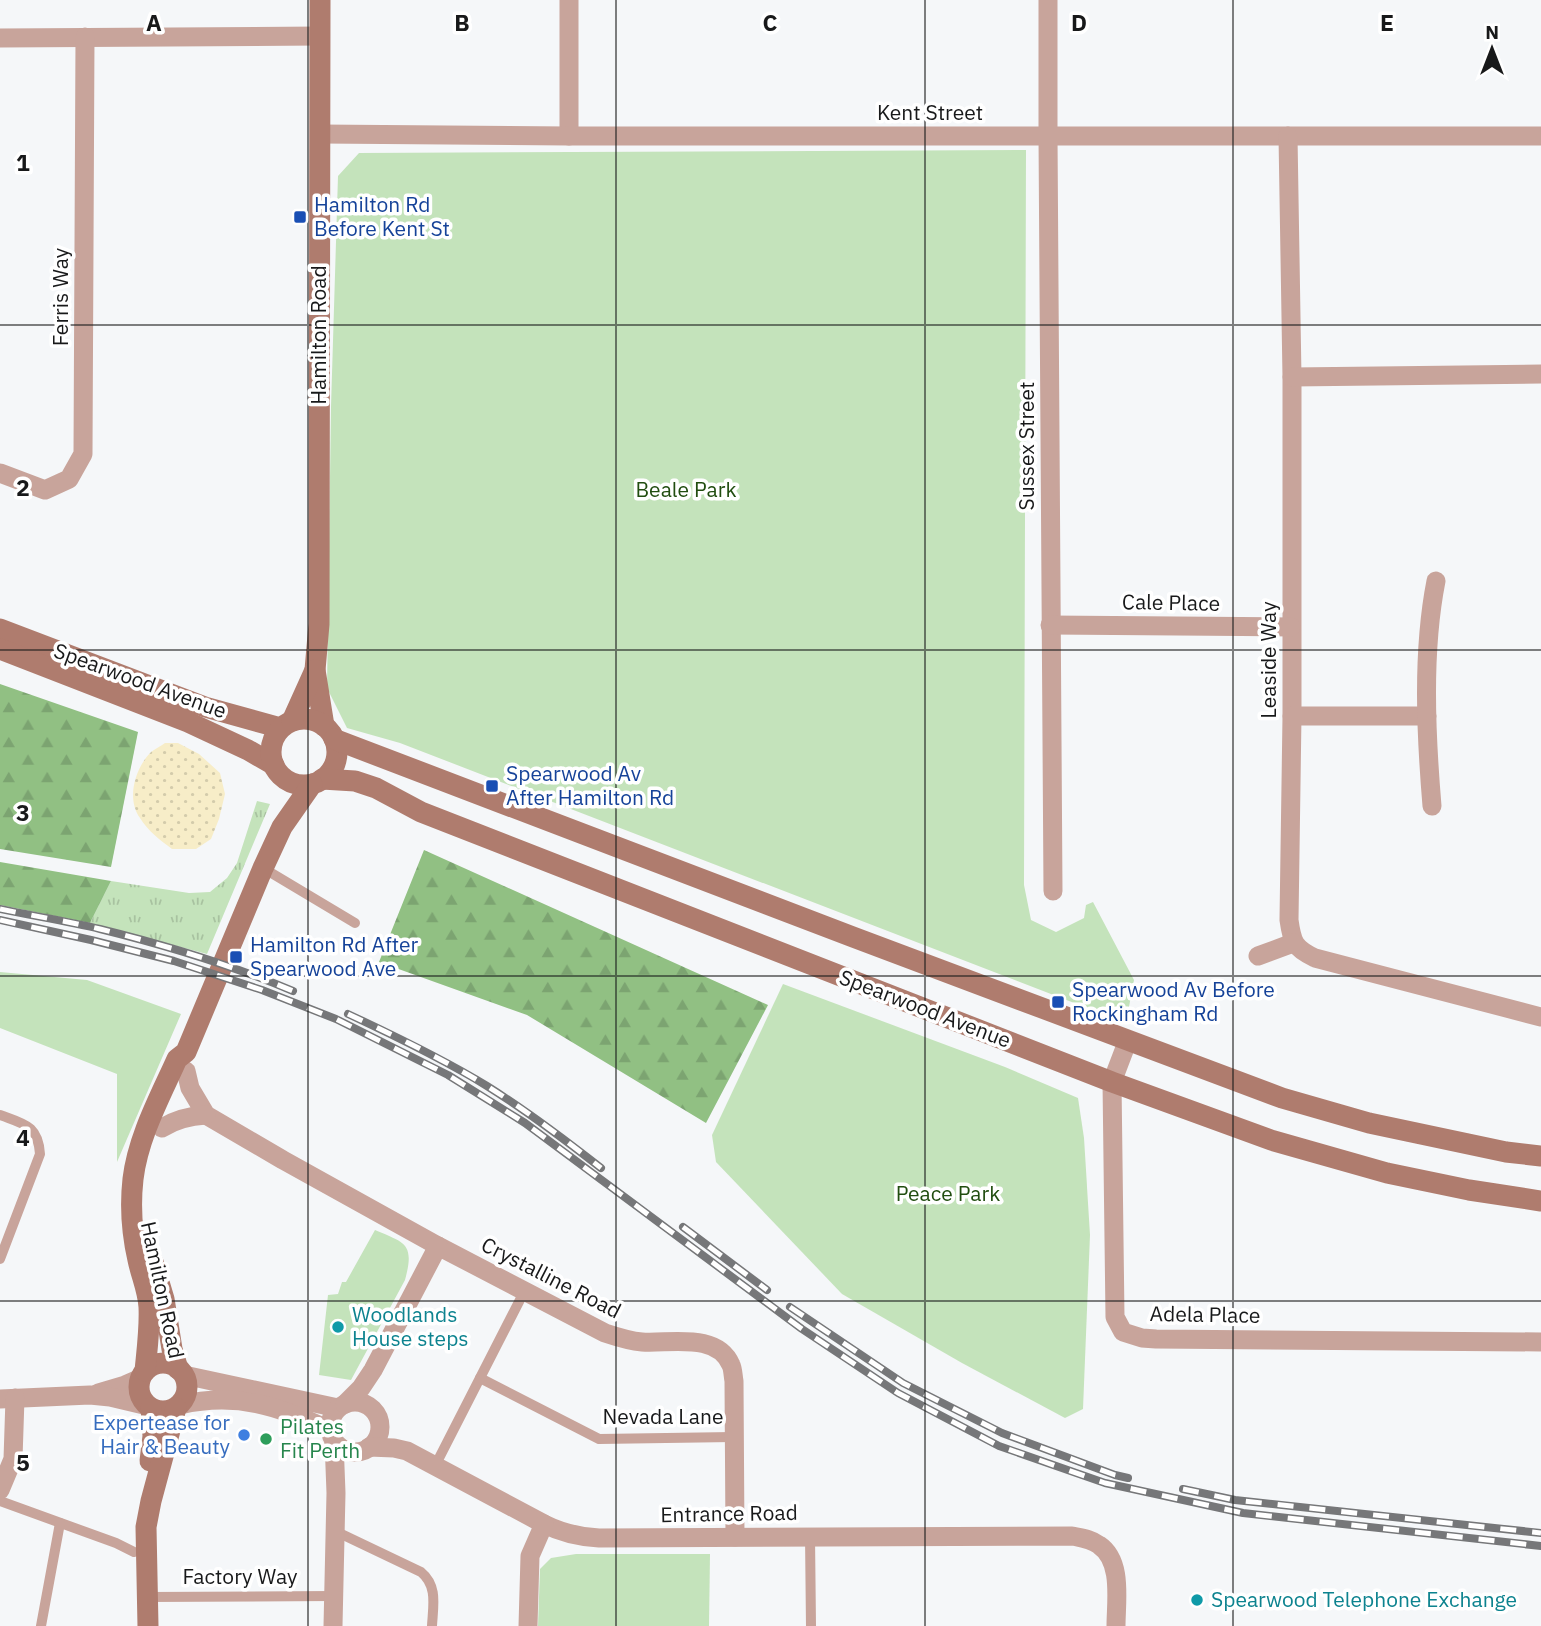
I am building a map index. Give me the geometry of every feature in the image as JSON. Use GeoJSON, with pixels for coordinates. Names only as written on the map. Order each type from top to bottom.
{"type":"FeatureCollection","features":[{"type":"Feature","properties":{"kind":"main road","name":"Hamilton Road"},"geometry":{"type":"LineString","coordinates":[[320,0],[319,624],[315,670],[329,732]]}},
{"type":"Feature","properties":{"kind":"main road","name":"Spearwood Avenue"},"geometry":{"type":"LineString","coordinates":[[0,629],[205,707],[287,725]]}},
{"type":"Feature","properties":{"kind":"main road","name":"Spearwood Avenue"},"geometry":{"type":"LineString","coordinates":[[0,649],[188,722],[248,750],[280,772]]}},
{"type":"Feature","properties":{"kind":"main road","name":"Hamilton Road"},"geometry":{"type":"LineString","coordinates":[[287,725],[315,670]]}},
{"type":"Feature","properties":{"kind":"main road"},"geometry":{"type":"LineString","coordinates":[[303,719],[314,721],[329,732],[337,747],[334,766],[317,782],[294,783],[280,772],[271,755],[275,736],[287,725],[303,719]]}},
{"type":"Feature","properties":{"kind":"main road","name":"Spearwood Avenue"},"geometry":{"type":"LineString","coordinates":[[329,732],[1282,1098],[1369,1123],[1440,1139],[1541,1156]]}},
{"type":"Feature","properties":{"kind":"main road","name":"Hamilton Road"},"geometry":{"type":"LineString","coordinates":[[280,772],[282,827]]}},
{"type":"Feature","properties":{"kind":"main road","name":"Spearwood Avenue"},"geometry":{"type":"LineString","coordinates":[[317,782],[355,781],[376,788],[421,812],[1112,1082],[1272,1140],[1387,1172],[1469,1190],[1541,1201]]}},
{"type":"Feature","properties":{"kind":"main road","name":"Hamilton Road"},"geometry":{"type":"LineString","coordinates":[[181,1372],[172,1349],[164,1299],[148,1245],[145,1191],[153,1149],[263,868],[282,827],[317,782]]}},
{"type":"Feature","properties":{"kind":"main road","name":"Hamilton Road"},"geometry":{"type":"LineString","coordinates":[[143,1375],[149,1307],[135,1244],[133,1180],[139,1149],[147,1127],[177,1059],[186,1062]]}},
{"type":"Feature","properties":{"kind":"main road"},"geometry":{"type":"LineString","coordinates":[[148,1626],[146,1527],[178,1407],[184,1400],[187,1388],[181,1372],[172,1365],[158,1364],[143,1375],[139,1386],[140,1394],[150,1407],[163,1412],[178,1407]]}},
{"type":"Feature","properties":{"kind":"main road"},"geometry":{"type":"LineString","coordinates":[[136,1626],[134,1552],[138,1507],[152,1453],[150,1407]]}},
{"type":"Feature","properties":{"kind":"street"},"geometry":{"type":"LineString","coordinates":[[569,0],[569,136]]}},
{"type":"Feature","properties":{"kind":"street","name":"Sussex Street"},"geometry":{"type":"LineString","coordinates":[[1048,0],[1053,891]]}},
{"type":"Feature","properties":{"kind":"street"},"geometry":{"type":"LineString","coordinates":[[0,38],[320,36]]}},
{"type":"Feature","properties":{"kind":"street","name":"Ferris Way"},"geometry":{"type":"LineString","coordinates":[[0,473],[46,491],[69,479],[83,454],[85,37]]}},
{"type":"Feature","properties":{"kind":"street","name":"Kent Street"},"geometry":{"type":"LineString","coordinates":[[320,134],[1541,136]]}},
{"type":"Feature","properties":{"kind":"street","name":"Leaside Way"},"geometry":{"type":"LineString","coordinates":[[1288,136],[1292,377],[1289,920],[1293,943]]}},
{"type":"Feature","properties":{"kind":"street"},"geometry":{"type":"LineString","coordinates":[[1292,377],[1541,374]]}},
{"type":"Feature","properties":{"kind":"street"},"geometry":{"type":"LineString","coordinates":[[1432,806],[1427,716],[1429,615],[1436,581]]}},
{"type":"Feature","properties":{"kind":"street","name":"Cale Place"},"geometry":{"type":"LineString","coordinates":[[1051,625],[1291,627]]}},
{"type":"Feature","properties":{"kind":"street"},"geometry":{"type":"LineString","coordinates":[[1292,716],[1427,716]]}},
{"type":"Feature","properties":{"kind":"street"},"geometry":{"type":"LineString","coordinates":[[1258,956],[1293,943],[1302,952],[1315,958],[1541,1017]]}},
{"type":"Feature","properties":{"kind":"street","name":"Adela Place"},"geometry":{"type":"LineString","coordinates":[[1128,1040],[1112,1082],[1115,1317],[1123,1332],[1156,1339],[1541,1342]]}},
{"type":"Feature","properties":{"kind":"street"},"geometry":{"type":"LineString","coordinates":[[162,1128],[175,1120],[206,1115],[190,1088],[186,1062]]}},
{"type":"Feature","properties":{"kind":"street","name":"Crystalline Road"},"geometry":{"type":"LineString","coordinates":[[206,1115],[438,1245],[605,1333],[642,1342],[703,1342],[715,1346],[731,1365],[734,1381],[735,1537]]}},
{"type":"Feature","properties":{"kind":"street"},"geometry":{"type":"LineString","coordinates":[[333,1626],[336,1493],[330,1421],[361,1388],[373,1370],[438,1245]]}},
{"type":"Feature","properties":{"kind":"street"},"geometry":{"type":"LineString","coordinates":[[336,1493],[353,1459],[375,1441],[379,1434],[373,1370]]}},
{"type":"Feature","properties":{"kind":"street"},"geometry":{"type":"LineString","coordinates":[[181,1372],[342,1406],[361,1402],[376,1416]]}},
{"type":"Feature","properties":{"kind":"street"},"geometry":{"type":"LineString","coordinates":[[90,1395],[113,1389],[143,1375]]}},
{"type":"Feature","properties":{"kind":"street"},"geometry":{"type":"LineString","coordinates":[[1,1477],[13,1460],[8,1398],[90,1395],[150,1407]]}},
{"type":"Feature","properties":{"kind":"street"},"geometry":{"type":"LineString","coordinates":[[178,1407],[195,1401],[218,1399],[280,1408],[332,1435],[345,1450],[353,1452],[365,1449]]}},
{"type":"Feature","properties":{"kind":"street","name":"Entrance Road"},"geometry":{"type":"LineString","coordinates":[[376,1416],[388,1433],[407,1451]]}},
{"type":"Feature","properties":{"kind":"street","name":"Entrance Road"},"geometry":{"type":"LineString","coordinates":[[365,1449],[394,1448],[407,1451],[562,1533],[580,1537],[1072,1536],[1088,1539],[1102,1546],[1115,1568],[1116,1626]]}},
{"type":"Feature","properties":{"kind":"street"},"geometry":{"type":"LineString","coordinates":[[528,1626],[530,1556],[544,1524]]}},
{"type":"Feature","properties":{"kind":"lane"},"geometry":{"type":"LineString","coordinates":[[263,868],[355,923]]}},
{"type":"Feature","properties":{"kind":"lane"},"geometry":{"type":"LineString","coordinates":[[0,1115],[27,1125],[39,1139],[40,1154],[0,1259]]}},
{"type":"Feature","properties":{"kind":"lane"},"geometry":{"type":"LineString","coordinates":[[435,1466],[525,1290]]}},
{"type":"Feature","properties":{"kind":"lane","name":"Nevada Lane"},"geometry":{"type":"LineString","coordinates":[[480,1378],[599,1438],[733,1437]]}},
{"type":"Feature","properties":{"kind":"lane"},"geometry":{"type":"LineString","coordinates":[[0,1501],[134,1552]]}},
{"type":"Feature","properties":{"kind":"lane"},"geometry":{"type":"LineString","coordinates":[[41,1626],[60,1523]]}},
{"type":"Feature","properties":{"kind":"lane"},"geometry":{"type":"LineString","coordinates":[[334,1531],[421,1572],[428,1578],[433,1587],[432,1626]]}},
{"type":"Feature","properties":{"kind":"lane"},"geometry":{"type":"LineString","coordinates":[[810,1536],[811,1626]]}},
{"type":"Feature","properties":{"kind":"lane","name":"Factory Way"},"geometry":{"type":"LineString","coordinates":[[148,1597],[333,1596]]}},
{"type":"Feature","properties":{"kind":"green space","name":"Beale Park"},"geometry":{"type":"Polygon","coordinates":[[[1026,150],[1024,885],[1031,920],[1056,932],[1084,918],[1086,905],[1093,902],[1134,980],[1126,1023],[400,743],[347,728],[327,688],[331,407],[338,176],[359,153],[1026,150]]]}},
{"type":"Feature","properties":{"kind":"green space"},"geometry":{"type":"Polygon","coordinates":[[[0,684],[138,732],[111,867],[0,849],[0,684]]]}},
{"type":"Feature","properties":{"kind":"green space"},"geometry":{"type":"Polygon","coordinates":[[[257,801],[270,804],[207,954],[90,923],[111,881],[189,893],[210,892],[227,878],[237,863],[257,801]]]}},
{"type":"Feature","properties":{"kind":"green space"},"geometry":{"type":"Polygon","coordinates":[[[424,850],[768,1005],[706,1123],[527,1015],[379,962],[424,850]]]}},
{"type":"Feature","properties":{"kind":"green space"},"geometry":{"type":"Polygon","coordinates":[[[0,862],[111,881],[90,923],[0,905],[0,862]]]}},
{"type":"Feature","properties":{"kind":"green space"},"geometry":{"type":"Polygon","coordinates":[[[0,972],[87,980],[181,1014],[117,1162],[117,1074],[0,1028],[0,972]]]}},
{"type":"Feature","properties":{"kind":"green space","name":"Peace Park"},"geometry":{"type":"Polygon","coordinates":[[[783,984],[1005,1067],[1078,1098],[1084,1138],[1090,1235],[1083,1409],[1065,1418],[842,1294],[716,1162],[712,1135],[783,984]]]}},
{"type":"Feature","properties":{"kind":"green space"},"geometry":{"type":"Polygon","coordinates":[[[375,1230],[394,1238],[408,1251],[405,1280],[351,1380],[319,1375],[328,1295],[338,1294],[342,1282],[346,1282],[375,1230]]]}},
{"type":"Feature","properties":{"kind":"green space"},"geometry":{"type":"Polygon","coordinates":[[[576,1554],[710,1554],[709,1626],[538,1626],[540,1569],[551,1558],[576,1554]]]}},
{"type":"Feature","properties":{"kind":"sand"},"geometry":{"type":"Polygon","coordinates":[[[165,743],[178,743],[199,754],[220,773],[225,794],[219,819],[211,839],[196,849],[172,849],[150,831],[136,810],[133,793],[137,775],[151,752],[165,743]]]}},
{"type":"Feature","properties":{"kind":"railway"},"geometry":{"type":"LineString","coordinates":[[0,909],[88,926],[149,942],[222,964],[293,991]]}},
{"type":"Feature","properties":{"kind":"railway"},"geometry":{"type":"LineString","coordinates":[[0,920],[174,961],[262,990],[336,1019],[448,1075],[525,1123],[802,1329],[898,1393],[999,1446],[1105,1483],[1243,1513],[1541,1546]]}},
{"type":"Feature","properties":{"kind":"railway"},"geometry":{"type":"LineString","coordinates":[[348,1014],[436,1057],[487,1086],[601,1168]]}},
{"type":"Feature","properties":{"kind":"railway"},"geometry":{"type":"LineString","coordinates":[[683,1227],[767,1290]]}},
{"type":"Feature","properties":{"kind":"railway"},"geometry":{"type":"LineString","coordinates":[[790,1307],[903,1383],[1002,1433],[1128,1478]]}},
{"type":"Feature","properties":{"kind":"railway"},"geometry":{"type":"LineString","coordinates":[[1183,1489],[1235,1500],[1541,1533]]}},
{"type":"Feature","properties":{"kind":"place","name":"Hamilton Rd Before Kent St"},"geometry":{"type":"Point","coordinates":[300,217]}},
{"type":"Feature","properties":{"kind":"place","name":"Spearwood Av After Hamilton Rd"},"geometry":{"type":"Point","coordinates":[492,786]}},
{"type":"Feature","properties":{"kind":"place","name":"Hamilton Rd After Spearwood Ave"},"geometry":{"type":"Point","coordinates":[236,957]}},
{"type":"Feature","properties":{"kind":"place","name":"Spearwood Av Before Rockingham Rd"},"geometry":{"type":"Point","coordinates":[1058,1002]}},
{"type":"Feature","properties":{"kind":"place","name":"Woodlands House steps"},"geometry":{"type":"Point","coordinates":[338,1327]}},
{"type":"Feature","properties":{"kind":"place","name":"Expertease for Hair & Beauty"},"geometry":{"type":"Point","coordinates":[244,1435]}},
{"type":"Feature","properties":{"kind":"place","name":"Pilates Fit Perth"},"geometry":{"type":"Point","coordinates":[266,1439]}},
{"type":"Feature","properties":{"kind":"place","name":"Spearwood Telephone Exchange"},"geometry":{"type":"Point","coordinates":[1197,1600]}}]}
